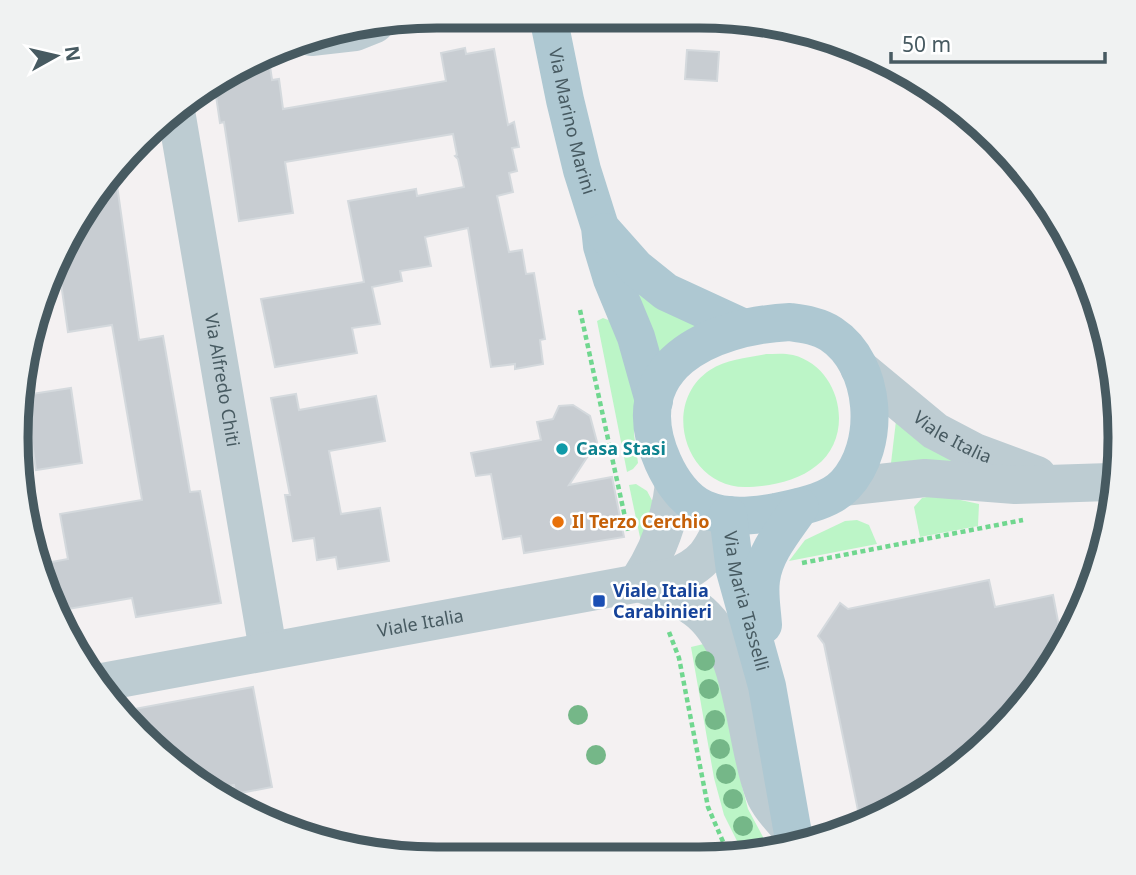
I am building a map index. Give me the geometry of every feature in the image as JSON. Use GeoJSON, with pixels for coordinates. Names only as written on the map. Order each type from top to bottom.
{"type":"FeatureCollection","features":[{"type":"Feature","properties":{"kind":"main road","name":"Via Marino Marini"},"geometry":{"type":"LineString","coordinates":[[551,28],[573,134],[600,228],[607,264],[636,337],[654,401]]}},
{"type":"Feature","properties":{"kind":"main road","name":"Via Marino Marini"},"geometry":{"type":"LineString","coordinates":[[600,228],[625,258],[666,292],[743,327]]}},
{"type":"Feature","properties":{"kind":"main road"},"geometry":{"type":"LineString","coordinates":[[790,322],[823,329],[844,345],[859,368],[867,395],[868,433],[859,464],[843,487],[800,507],[749,516],[728,515],[700,508],[674,484],[657,449],[653,432],[654,401],[667,371],[688,351],[715,336],[743,327],[790,322]]}},
{"type":"Feature","properties":{"kind":"main road","name":"Via Maria Tasselli"},"geometry":{"type":"LineString","coordinates":[[766,686],[761,582],[769,554],[800,507]]}},
{"type":"Feature","properties":{"kind":"main road","name":"Via Maria Tasselli"},"geometry":{"type":"LineString","coordinates":[[728,515],[734,571],[766,686],[794,835]]}},
{"type":"Feature","properties":{"kind":"street","name":"Via Alfredo Chiti"},"geometry":{"type":"LineString","coordinates":[[178,121],[268,650]]}},
{"type":"Feature","properties":{"kind":"street","name":"Viale Italia"},"geometry":{"type":"LineString","coordinates":[[859,368],[935,431],[975,452],[1058,484]]}},
{"type":"Feature","properties":{"kind":"street","name":"Viale Italia"},"geometry":{"type":"LineString","coordinates":[[843,487],[925,478],[1015,485],[1105,482]]}},
{"type":"Feature","properties":{"kind":"street"},"geometry":{"type":"LineString","coordinates":[[674,484],[671,512],[650,563],[638,582],[679,598],[701,612],[727,649],[765,796],[792,836]]}},
{"type":"Feature","properties":{"kind":"street","name":"Viale Italia"},"geometry":{"type":"LineString","coordinates":[[108,681],[682,573],[704,561],[728,515]]}},
{"type":"Feature","properties":{"kind":"path"},"geometry":{"type":"LineString","coordinates":[[761,582],[789,566],[1034,518]]}},
{"type":"Feature","properties":{"kind":"path"},"geometry":{"type":"LineString","coordinates":[[673,638],[693,634],[709,621]]}},
{"type":"Feature","properties":{"kind":"green space"},"geometry":{"type":"Polygon","coordinates":[[[638,291],[698,326],[674,342],[657,364],[638,291]]]}},
{"type":"Feature","properties":{"kind":"green space"},"geometry":{"type":"Polygon","coordinates":[[[603,318],[611,321],[634,390],[634,434],[638,463],[627,472],[597,321],[603,318]]]}},
{"type":"Feature","properties":{"kind":"green space"},"geometry":{"type":"Polygon","coordinates":[[[766,354],[793,355],[809,362],[822,373],[832,387],[838,404],[836,438],[828,453],[816,466],[792,479],[754,487],[724,483],[707,473],[694,459],[686,441],[683,422],[686,402],[695,385],[716,366],[766,354]]]}},
{"type":"Feature","properties":{"kind":"green space"},"geometry":{"type":"Polygon","coordinates":[[[896,421],[984,469],[891,463],[896,421]]]}},
{"type":"Feature","properties":{"kind":"green space"},"geometry":{"type":"Polygon","coordinates":[[[636,484],[647,491],[655,506],[641,542],[629,485],[636,484]]]}},
{"type":"Feature","properties":{"kind":"green space"},"geometry":{"type":"Polygon","coordinates":[[[931,496],[979,504],[978,526],[920,537],[914,507],[922,498],[931,496]]]}},
{"type":"Feature","properties":{"kind":"green space"},"geometry":{"type":"Polygon","coordinates":[[[857,520],[869,525],[877,544],[789,561],[805,540],[845,521],[857,520]]]}},
{"type":"Feature","properties":{"kind":"green space"},"geometry":{"type":"Polygon","coordinates":[[[708,643],[713,651],[748,809],[765,841],[739,844],[724,815],[714,778],[691,647],[708,643]]]}},
{"type":"Feature","properties":{"kind":"building"},"geometry":{"type":"Polygon","coordinates":[[[465,48],[466,54],[494,49],[508,125],[514,122],[519,147],[512,148],[517,171],[509,173],[513,192],[497,196],[509,252],[522,250],[526,274],[534,273],[545,339],[540,340],[543,364],[515,369],[515,364],[491,367],[468,228],[425,237],[431,266],[400,271],[402,281],[372,287],[380,324],[352,328],[357,353],[275,367],[261,299],[364,282],[348,201],[416,189],[417,196],[464,187],[455,156],[453,134],[285,162],[293,213],[239,221],[224,122],[220,123],[216,94],[270,64],[272,80],[279,79],[283,109],[446,81],[441,53],[465,48]]]}},
{"type":"Feature","properties":{"kind":"building"},"geometry":{"type":"Polygon","coordinates":[[[687,50],[719,52],[717,81],[685,79],[687,50]]]}},
{"type":"Feature","properties":{"kind":"building"},"geometry":{"type":"Polygon","coordinates":[[[117,183],[139,340],[163,336],[190,492],[200,491],[221,603],[136,617],[132,598],[66,609],[48,563],[68,559],[60,514],[142,500],[112,325],[68,332],[60,278],[83,233],[117,183]]]}},
{"type":"Feature","properties":{"kind":"building"},"geometry":{"type":"Polygon","coordinates":[[[71,388],[82,463],[36,470],[29,420],[31,394],[71,388]]]}},
{"type":"Feature","properties":{"kind":"building"},"geometry":{"type":"Polygon","coordinates":[[[296,394],[299,410],[376,396],[385,441],[329,451],[341,514],[380,508],[389,561],[338,569],[336,557],[317,560],[314,538],[293,541],[285,495],[290,495],[271,398],[296,394]]]}},
{"type":"Feature","properties":{"kind":"building"},"geometry":{"type":"Polygon","coordinates":[[[573,405],[590,416],[597,442],[569,485],[612,477],[624,537],[524,553],[521,536],[503,539],[491,474],[476,476],[471,453],[541,440],[537,422],[553,419],[559,406],[573,405]]]}},
{"type":"Feature","properties":{"kind":"building"},"geometry":{"type":"Polygon","coordinates":[[[989,580],[995,607],[1053,595],[1060,630],[1023,687],[969,745],[926,778],[859,814],[824,644],[818,636],[840,603],[848,609],[989,580]]]}},
{"type":"Feature","properties":{"kind":"building"},"geometry":{"type":"Polygon","coordinates":[[[253,687],[272,787],[236,794],[234,785],[225,787],[188,762],[131,710],[253,687]]]}},
{"type":"Feature","properties":{"kind":"place","name":"Casa Stasi"},"geometry":{"type":"Point","coordinates":[562,449]}},
{"type":"Feature","properties":{"kind":"place","name":"Il Terzo Cerchio"},"geometry":{"type":"Point","coordinates":[558,522]}},
{"type":"Feature","properties":{"kind":"place","name":"Viale Italia Carabinieri"},"geometry":{"type":"Point","coordinates":[599,601]}}]}
